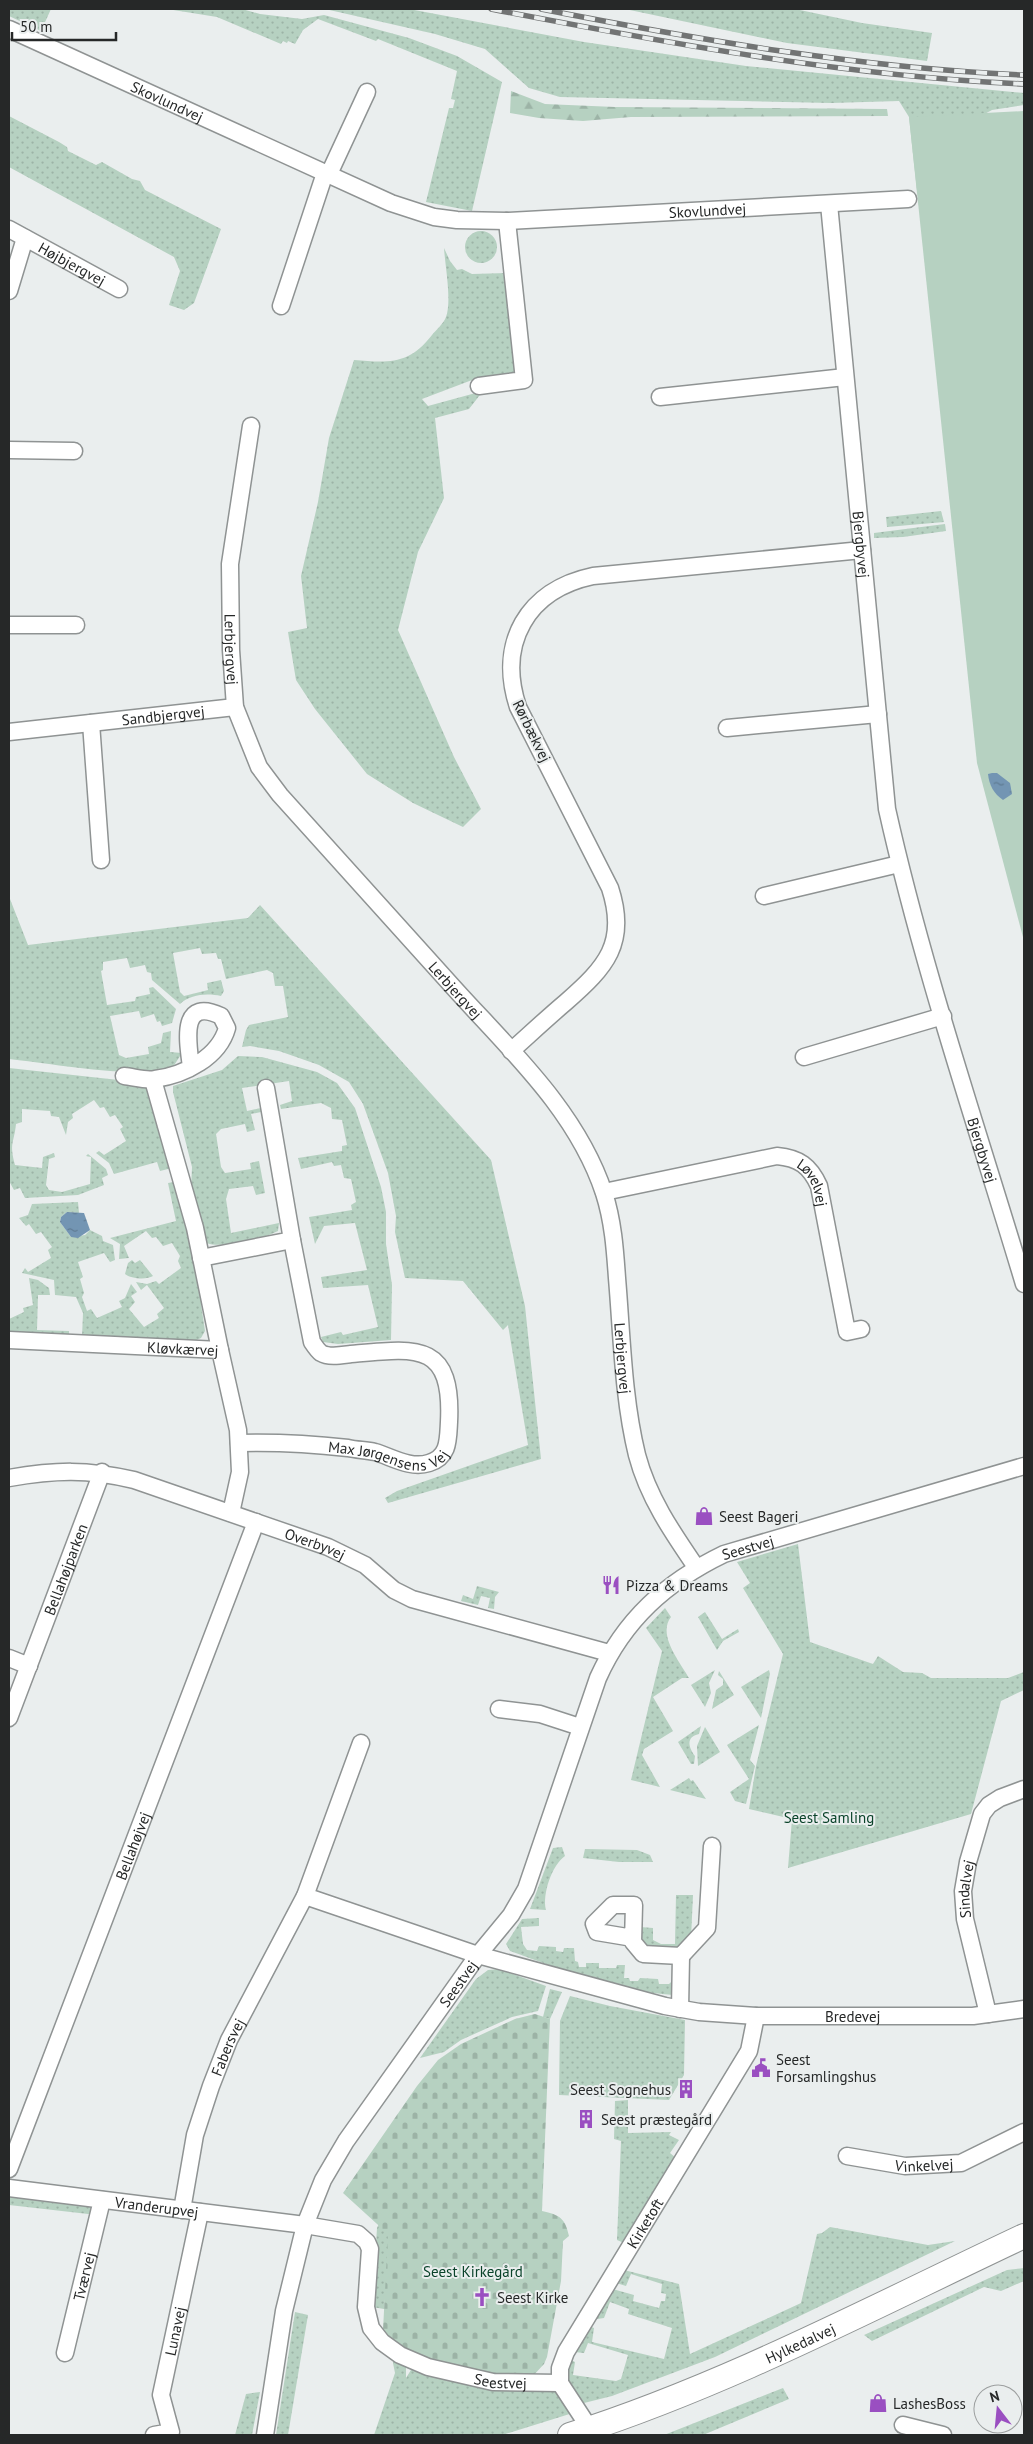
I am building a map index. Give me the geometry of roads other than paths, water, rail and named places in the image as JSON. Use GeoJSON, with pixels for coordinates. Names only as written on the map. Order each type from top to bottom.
{"type":"FeatureCollection","features":[{"type":"Feature","properties":{"kind":"street","name":"Skovlundvej"},"geometry":{"type":"LineString","coordinates":[[9,29],[391,203],[434,217],[457,220],[507,221],[908,199]]}},
{"type":"Feature","properties":{"kind":"street"},"geometry":{"type":"LineString","coordinates":[[281,306],[327,173],[367,92]]}},
{"type":"Feature","properties":{"kind":"street","name":"Bjergbyvej"},"geometry":{"type":"LineString","coordinates":[[829,204],[887,809],[899,864],[1024,1284]]}},
{"type":"Feature","properties":{"kind":"street"},"geometry":{"type":"LineString","coordinates":[[479,386],[524,380],[507,221]]}},
{"type":"Feature","properties":{"kind":"street","name":"Højbjergvej"},"geometry":{"type":"LineString","coordinates":[[9,229],[119,289]]}},
{"type":"Feature","properties":{"kind":"street","name":"Højbjergvej"},"geometry":{"type":"LineString","coordinates":[[9,291],[26,238]]}},
{"type":"Feature","properties":{"kind":"street"},"geometry":{"type":"LineString","coordinates":[[660,397],[845,377]]}},
{"type":"Feature","properties":{"kind":"street","name":"Lerbjergvej"},"geometry":{"type":"LineString","coordinates":[[251,426],[230,564],[230,650],[235,707],[260,767],[280,795],[511,1051],[566,1116],[589,1155],[604,1192],[613,1228],[628,1409],[638,1455],[662,1518],[696,1568]]}},
{"type":"Feature","properties":{"kind":"street"},"geometry":{"type":"LineString","coordinates":[[9,450],[74,451]]}},
{"type":"Feature","properties":{"kind":"street","name":"Rørbækvej"},"geometry":{"type":"LineString","coordinates":[[511,1051],[600,970],[613,947],[617,920],[610,888],[518,707],[513,690],[511,656],[523,623],[545,596],[576,580],[593,576],[862,550]]}},
{"type":"Feature","properties":{"kind":"street"},"geometry":{"type":"LineString","coordinates":[[9,625],[76,626]]}},
{"type":"Feature","properties":{"kind":"street","name":"Sandbjergvej"},"geometry":{"type":"LineString","coordinates":[[9,732],[235,707]]}},
{"type":"Feature","properties":{"kind":"street"},"geometry":{"type":"LineString","coordinates":[[727,728],[878,714]]}},
{"type":"Feature","properties":{"kind":"street"},"geometry":{"type":"LineString","coordinates":[[91,723],[101,860]]}},
{"type":"Feature","properties":{"kind":"street"},"geometry":{"type":"LineString","coordinates":[[764,896],[899,864]]}},
{"type":"Feature","properties":{"kind":"street"},"geometry":{"type":"LineString","coordinates":[[804,1057],[943,1016]]}},
{"type":"Feature","properties":{"kind":"street"},"geometry":{"type":"LineString","coordinates":[[124,1076],[154,1080],[172,1076],[191,1067]]}},
{"type":"Feature","properties":{"kind":"street"},"geometry":{"type":"LineString","coordinates":[[154,1080],[195,1228],[220,1350]]}},
{"type":"Feature","properties":{"kind":"street","name":"Max Jørgensens Vej"},"geometry":{"type":"LineString","coordinates":[[238,1443],[280,1442],[347,1448],[375,1452],[397,1462],[428,1464],[443,1454],[447,1446],[450,1395],[445,1376],[435,1360],[415,1352],[394,1350],[333,1356],[322,1354],[312,1342],[292,1240],[266,1088]]}},
{"type":"Feature","properties":{"kind":"street","name":"Løvelvej"},"geometry":{"type":"LineString","coordinates":[[604,1192],[777,1156],[791,1157],[804,1163],[814,1173],[819,1186],[847,1332],[861,1329]]}},
{"type":"Feature","properties":{"kind":"street"},"geometry":{"type":"LineString","coordinates":[[201,1258],[292,1240]]}},
{"type":"Feature","properties":{"kind":"street","name":"Kløvkærvej"},"geometry":{"type":"LineString","coordinates":[[9,1340],[220,1350],[238,1430],[240,1472],[232,1513]]}},
{"type":"Feature","properties":{"kind":"street","name":"Seestvej"},"geometry":{"type":"LineString","coordinates":[[265,2435],[284,2311],[305,2225],[324,2180],[346,2141],[478,1956],[507,1920],[526,1889],[580,1727],[609,1653],[627,1626],[648,1605],[696,1568],[732,1552],[1024,1466]]}},
{"type":"Feature","properties":{"kind":"street","name":"Overbyvej"},"geometry":{"type":"LineString","coordinates":[[9,1478],[64,1471],[102,1472],[134,1480],[328,1547],[357,1562],[394,1590],[412,1599],[609,1653]]}},
{"type":"Feature","properties":{"kind":"street","name":"Bellahøjparken"},"geometry":{"type":"LineString","coordinates":[[9,1718],[102,1472]]}},
{"type":"Feature","properties":{"kind":"street","name":"Bellahøjvej"},"geometry":{"type":"LineString","coordinates":[[9,2169],[256,1522]]}},
{"type":"Feature","properties":{"kind":"street"},"geometry":{"type":"LineString","coordinates":[[9,1658],[29,1666]]}},
{"type":"Feature","properties":{"kind":"street"},"geometry":{"type":"LineString","coordinates":[[499,1709],[540,1714],[580,1727]]}},
{"type":"Feature","properties":{"kind":"street","name":"Fabersvej"},"geometry":{"type":"LineString","coordinates":[[182,2210],[195,2135],[229,2040],[305,1896],[361,1743]]}},
{"type":"Feature","properties":{"kind":"street","name":"Sindalvej"},"geometry":{"type":"LineString","coordinates":[[988,2014],[965,1919],[963,1891],[968,1862],[982,1814],[989,1805],[1000,1798],[1024,1789]]}},
{"type":"Feature","properties":{"kind":"street"},"geometry":{"type":"LineString","coordinates":[[680,2009],[681,1956],[707,1928],[712,1846]]}},
{"type":"Feature","properties":{"kind":"street"},"geometry":{"type":"LineString","coordinates":[[305,1896],[478,1956]]}},
{"type":"Feature","properties":{"kind":"street"},"geometry":{"type":"LineString","coordinates":[[633,1938],[633,1942],[643,1954],[681,1956]]}},
{"type":"Feature","properties":{"kind":"street","name":"Bredevej"},"geometry":{"type":"LineString","coordinates":[[478,1956],[680,2009],[713,2014],[756,2016],[973,2016],[1024,2009]]}},
{"type":"Feature","properties":{"kind":"street","name":"Kirketoft"},"geometry":{"type":"LineString","coordinates":[[560,2383],[560,2368],[566,2352],[749,2051],[756,2016]]}},
{"type":"Feature","properties":{"kind":"street","name":"Vinkelvej"},"geometry":{"type":"LineString","coordinates":[[847,2156],[904,2166],[961,2163],[1024,2132]]}},
{"type":"Feature","properties":{"kind":"street","name":"Vranderupvej"},"geometry":{"type":"LineString","coordinates":[[9,2188],[305,2225]]}},
{"type":"Feature","properties":{"kind":"street","name":"Tværvej"},"geometry":{"type":"LineString","coordinates":[[65,2353],[102,2200]]}},
{"type":"Feature","properties":{"kind":"street","name":"Lunavej"},"geometry":{"type":"LineString","coordinates":[[154,2435],[171,2432],[161,2395],[200,2212]]}},
{"type":"Feature","properties":{"kind":"street","name":"Seestvej"},"geometry":{"type":"LineString","coordinates":[[305,2225],[358,2234],[367,2242],[370,2249],[366,2307],[371,2328],[382,2342],[400,2355],[428,2367],[493,2382],[560,2383]]}},
{"type":"Feature","properties":{"kind":"street","name":"Hylkedalvej"},"geometry":{"type":"LineString","coordinates":[[580,2432],[656,2404],[751,2364],[1024,2236]]}},
{"type":"Feature","properties":{"kind":"street"},"geometry":{"type":"LineString","coordinates":[[560,2383],[580,2432]]}},
{"type":"Feature","properties":{"kind":"street"},"geometry":{"type":"LineString","coordinates":[[903,2426],[942,2435]]}},
{"type":"Feature","properties":{"kind":"water"},"geometry":{"type":"Polygon","coordinates":[[[997,773],[1010,783],[1012,794],[1003,800],[997,795],[991,785],[988,774],[997,773]]]}},
{"type":"Feature","properties":{"kind":"water"},"geometry":{"type":"Polygon","coordinates":[[[67,1212],[84,1213],[90,1230],[78,1238],[71,1237],[60,1222],[61,1217],[67,1212]]]}},
{"type":"Feature","properties":{"kind":"railway"},"geometry":{"type":"LineString","coordinates":[[491,9],[690,46],[823,66],[890,74],[1024,84]]}},
{"type":"Feature","properties":{"kind":"railway"},"geometry":{"type":"LineString","coordinates":[[541,9],[781,51],[902,66],[1024,75]]}},
{"type":"Feature","properties":{"kind":"place","name":"Seest Bageri"},"geometry":{"type":"Point","coordinates":[704,1516]}},
{"type":"Feature","properties":{"kind":"place","name":"Pizza & Dreams"},"geometry":{"type":"Point","coordinates":[611,1585]}},
{"type":"Feature","properties":{"kind":"place","name":"Seest Forsamlingshus"},"geometry":{"type":"Point","coordinates":[761,2068]}},
{"type":"Feature","properties":{"kind":"place","name":"Seest Sognehus"},"geometry":{"type":"Point","coordinates":[686,2089]}},
{"type":"Feature","properties":{"kind":"place","name":"Seest præstegård"},"geometry":{"type":"Point","coordinates":[586,2119]}},
{"type":"Feature","properties":{"kind":"place","name":"Seest Kirke"},"geometry":{"type":"Point","coordinates":[482,2297]}},
{"type":"Feature","properties":{"kind":"place","name":"LashesBoss"},"geometry":{"type":"Point","coordinates":[878,2403]}},
{"type":"Feature","properties":{"kind":"park label","name":"Seest Samling"},"geometry":{"type":"Point","coordinates":[829,1817]}},
{"type":"Feature","properties":{"kind":"park label","name":"Seest Kirkegård"},"geometry":{"type":"Point","coordinates":[473,2271]}}]}
